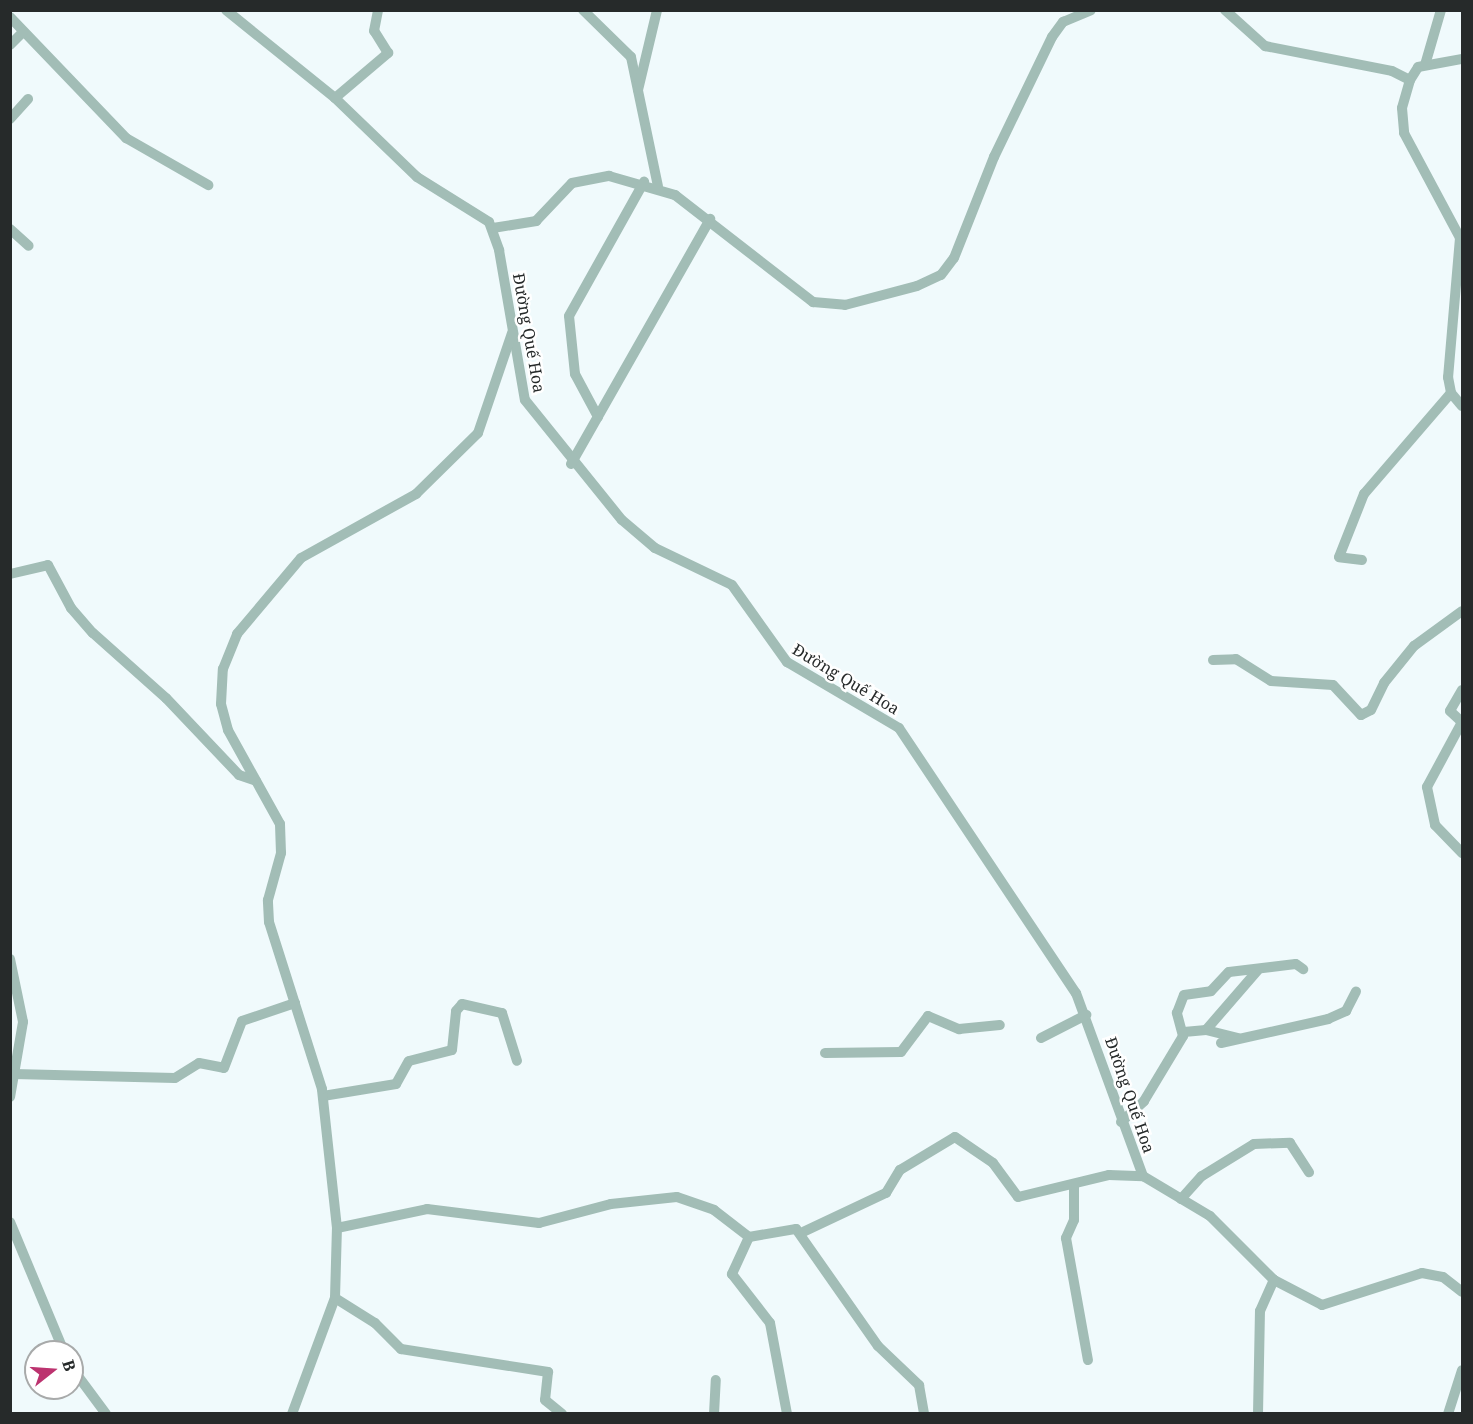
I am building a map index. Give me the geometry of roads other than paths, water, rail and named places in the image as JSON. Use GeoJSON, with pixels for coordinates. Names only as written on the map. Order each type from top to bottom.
{"type":"FeatureCollection","features":[{"type":"Feature","properties":{"kind":"street"},"geometry":{"type":"LineString","coordinates":[[226,10],[335,98],[417,177],[480,213],[493,228],[536,222],[580,179],[600,175],[644,182],[658,186],[710,219],[813,302],[845,305],[931,280],[954,258],[994,157],[1052,37],[1063,22],[1091,10]]}},
{"type":"Feature","properties":{"kind":"street"},"geometry":{"type":"LineString","coordinates":[[335,98],[388,53],[374,31],[378,10]]}},
{"type":"Feature","properties":{"kind":"street"},"geometry":{"type":"LineString","coordinates":[[583,10],[631,57],[658,186]]}},
{"type":"Feature","properties":{"kind":"street"},"geometry":{"type":"LineString","coordinates":[[637,93],[657,10]]}},
{"type":"Feature","properties":{"kind":"street"},"geometry":{"type":"LineString","coordinates":[[1225,10],[1265,46],[1392,71],[1410,80]]}},
{"type":"Feature","properties":{"kind":"street"},"geometry":{"type":"LineString","coordinates":[[1425,65],[1441,10]]}},
{"type":"Feature","properties":{"kind":"street"},"geometry":{"type":"LineString","coordinates":[[10,17],[126,138],[208,185]]}},
{"type":"Feature","properties":{"kind":"street"},"geometry":{"type":"LineString","coordinates":[[10,45],[23,32]]}},
{"type":"Feature","properties":{"kind":"street"},"geometry":{"type":"LineString","coordinates":[[1362,560],[1339,557],[1364,494],[1451,393],[1460,238],[1404,133],[1402,108],[1412,70],[1425,65],[1462,59]]}},
{"type":"Feature","properties":{"kind":"street"},"geometry":{"type":"LineString","coordinates":[[10,119],[28,99]]}},
{"type":"Feature","properties":{"kind":"street"},"geometry":{"type":"LineString","coordinates":[[598,417],[575,374],[569,316],[644,182]]}},
{"type":"Feature","properties":{"kind":"street"},"geometry":{"type":"LineString","coordinates":[[572,464],[710,219]]}},
{"type":"Feature","properties":{"kind":"street","name":"Đường Quế Hoa"},"geometry":{"type":"LineString","coordinates":[[493,228],[525,400],[572,464],[646,542],[732,585],[787,662],[899,728],[1059,967],[1086,1015],[1121,1122],[1143,1176],[1225,1229],[1274,1280],[1322,1305],[1422,1273],[1443,1277],[1462,1292]]}},
{"type":"Feature","properties":{"kind":"street"},"geometry":{"type":"LineString","coordinates":[[10,229],[29,246]]}},
{"type":"Feature","properties":{"kind":"street"},"geometry":{"type":"LineString","coordinates":[[292,1413],[335,1298],[337,1228],[323,1096],[267,910],[281,853],[280,824],[256,781],[221,704],[223,669],[237,634],[301,558],[416,495],[478,433],[513,330]]}},
{"type":"Feature","properties":{"kind":"street"},"geometry":{"type":"LineString","coordinates":[[1451,393],[1462,406]]}},
{"type":"Feature","properties":{"kind":"street"},"geometry":{"type":"LineString","coordinates":[[10,574],[48,565],[71,608],[93,633],[166,698],[239,775],[256,781]]}},
{"type":"Feature","properties":{"kind":"street"},"geometry":{"type":"LineString","coordinates":[[1213,660],[1236,658],[1271,681],[1333,685],[1361,716],[1371,710],[1384,683],[1414,646],[1462,611]]}},
{"type":"Feature","properties":{"kind":"street"},"geometry":{"type":"LineString","coordinates":[[1462,690],[1450,711],[1462,722],[1427,787],[1435,825],[1462,853]]}},
{"type":"Feature","properties":{"kind":"street"},"geometry":{"type":"LineString","coordinates":[[10,959],[16,1001],[14,1074],[10,1097]]}},
{"type":"Feature","properties":{"kind":"street"},"geometry":{"type":"LineString","coordinates":[[1184,1032],[1177,1013],[1184,995],[1211,991],[1229,972],[1294,964],[1303,969]]}},
{"type":"Feature","properties":{"kind":"street"},"geometry":{"type":"LineString","coordinates":[[1206,1030],[1258,970]]}},
{"type":"Feature","properties":{"kind":"street"},"geometry":{"type":"LineString","coordinates":[[1221,1043],[1246,1040],[1337,1015],[1346,1011],[1356,991]]}},
{"type":"Feature","properties":{"kind":"street"},"geometry":{"type":"LineString","coordinates":[[14,1074],[175,1078],[199,1063],[224,1068],[242,1021],[295,1003]]}},
{"type":"Feature","properties":{"kind":"street"},"geometry":{"type":"LineString","coordinates":[[323,1096],[396,1084],[409,1061],[452,1050],[456,1011],[462,1004],[502,1013],[517,1061]]}},
{"type":"Feature","properties":{"kind":"street"},"geometry":{"type":"LineString","coordinates":[[1041,1038],[1086,1015]]}},
{"type":"Feature","properties":{"kind":"street"},"geometry":{"type":"LineString","coordinates":[[825,1053],[901,1052],[928,1016],[959,1029],[1000,1025]]}},
{"type":"Feature","properties":{"kind":"street"},"geometry":{"type":"LineString","coordinates":[[1184,1032],[1206,1030],[1246,1040]]}},
{"type":"Feature","properties":{"kind":"street"},"geometry":{"type":"LineString","coordinates":[[1121,1122],[1144,1101],[1184,1032]]}},
{"type":"Feature","properties":{"kind":"street"},"geometry":{"type":"LineString","coordinates":[[802,1232],[886,1193],[900,1170],[956,1137],[993,1163],[1018,1197],[1109,1175],[1143,1176]]}},
{"type":"Feature","properties":{"kind":"street"},"geometry":{"type":"LineString","coordinates":[[1181,1199],[1202,1176],[1254,1144],[1294,1145],[1309,1172]]}},
{"type":"Feature","properties":{"kind":"street"},"geometry":{"type":"LineString","coordinates":[[1074,1184],[1074,1220],[1066,1238],[1088,1360]]}},
{"type":"Feature","properties":{"kind":"street"},"geometry":{"type":"LineString","coordinates":[[337,1228],[427,1209],[539,1223],[610,1204],[677,1197],[714,1210],[749,1237],[796,1228],[802,1232],[878,1346],[919,1385],[924,1413]]}},
{"type":"Feature","properties":{"kind":"street"},"geometry":{"type":"LineString","coordinates":[[10,1222],[59,1340]]}},
{"type":"Feature","properties":{"kind":"street"},"geometry":{"type":"LineString","coordinates":[[749,1237],[732,1274],[770,1323],[787,1413]]}},
{"type":"Feature","properties":{"kind":"street"},"geometry":{"type":"LineString","coordinates":[[1258,1413],[1260,1311],[1274,1280]]}},
{"type":"Feature","properties":{"kind":"street"},"geometry":{"type":"LineString","coordinates":[[335,1298],[375,1323],[401,1349],[548,1372],[545,1400],[562,1413]]}},
{"type":"Feature","properties":{"kind":"street"},"geometry":{"type":"LineString","coordinates":[[1448,1413],[1462,1370]]}},
{"type":"Feature","properties":{"kind":"street"},"geometry":{"type":"LineString","coordinates":[[714,1413],[716,1380]]}},
{"type":"Feature","properties":{"kind":"street"},"geometry":{"type":"LineString","coordinates":[[84,1384],[106,1413]]}}]}
